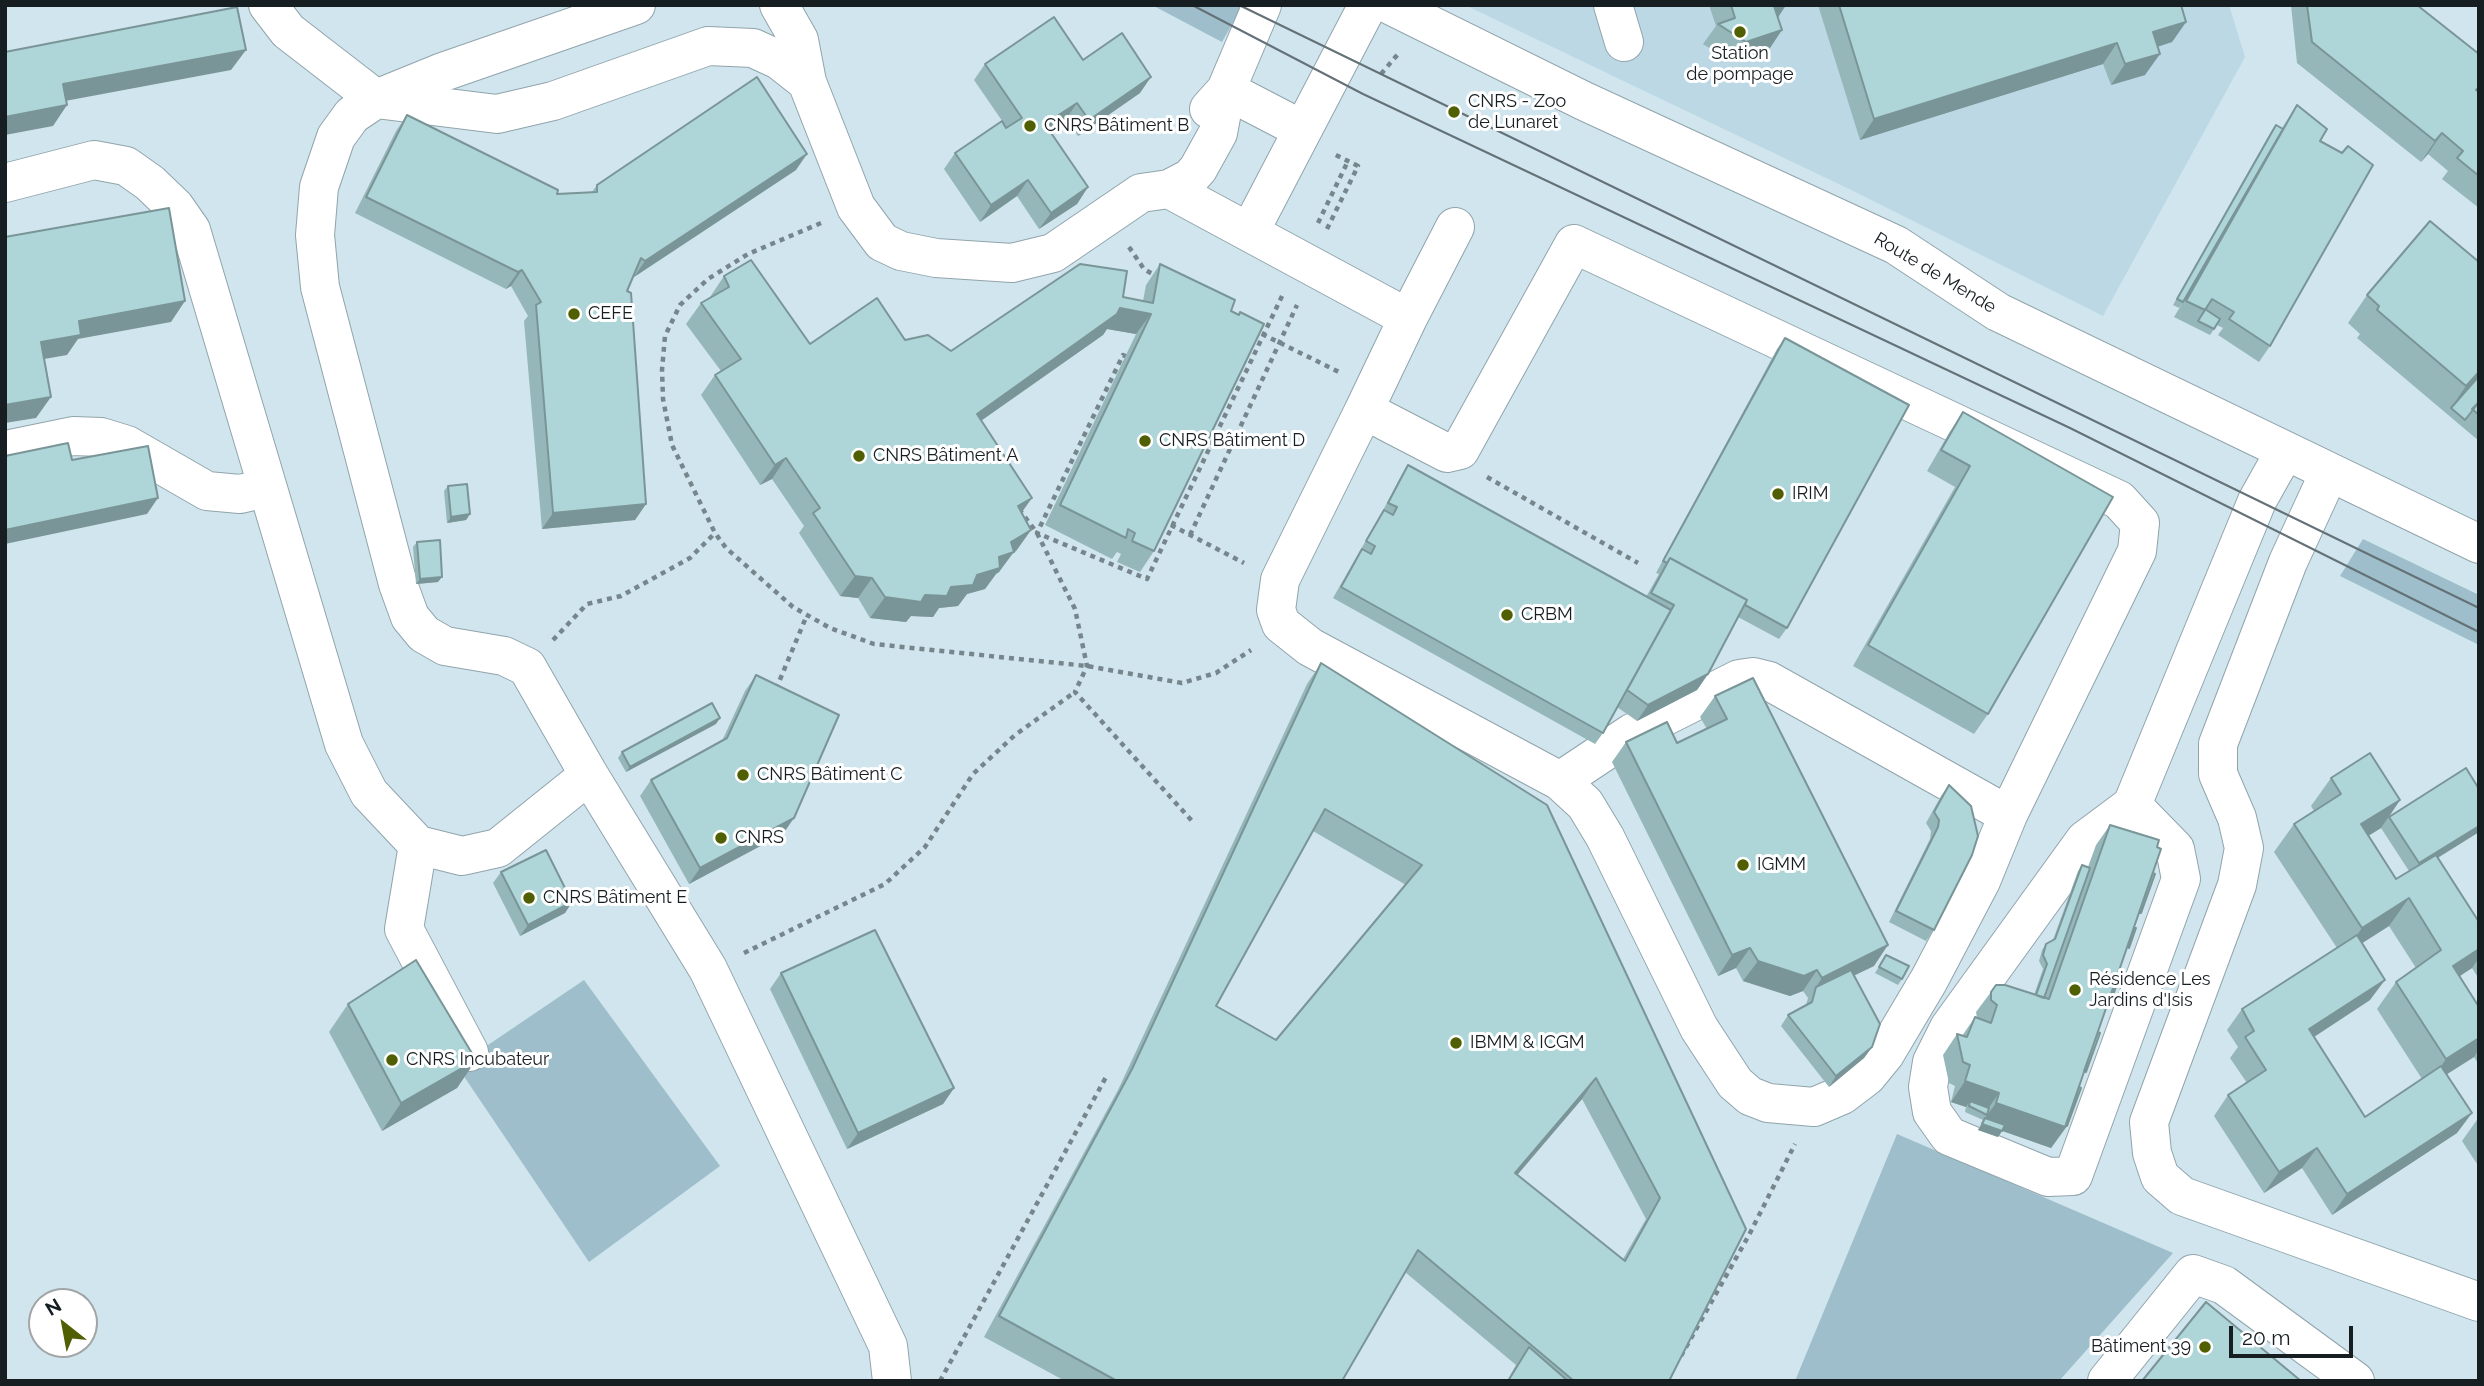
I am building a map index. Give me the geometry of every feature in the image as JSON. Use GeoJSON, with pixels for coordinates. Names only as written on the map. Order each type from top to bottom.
{"type":"FeatureCollection","features":[{"type":"Feature","properties":{"kind":"main road"},"geometry":{"type":"LineString","coordinates":[[636,5],[440,73],[376,100],[352,115],[336,137],[319,187],[315,235],[320,287],[337,359],[410,617],[424,634],[444,646],[504,656],[527,667],[589,775],[618,818],[708,969],[888,1346],[892,1381]]}},
{"type":"Feature","properties":{"kind":"main road"},"geometry":{"type":"LineString","coordinates":[[779,5],[799,40],[807,82],[856,207],[882,242],[901,251],[936,258],[1012,263],[1053,253],[1141,193],[1169,188],[1250,231],[1304,264],[1408,318]]}},
{"type":"Feature","properties":{"kind":"main road"},"geometry":{"type":"LineString","coordinates":[[1169,188],[1198,122],[1226,90],[1262,5]]}},
{"type":"Feature","properties":{"kind":"main road"},"geometry":{"type":"LineString","coordinates":[[1250,231],[1368,5]]}},
{"type":"Feature","properties":{"kind":"main road","name":"Route de Mende"},"geometry":{"type":"LineString","coordinates":[[1390,5],[1584,101],[1896,245],[1998,312],[2479,544]]}},
{"type":"Feature","properties":{"kind":"main road"},"geometry":{"type":"LineString","coordinates":[[1613,5],[1624,42]]}},
{"type":"Feature","properties":{"kind":"main road"},"geometry":{"type":"LineString","coordinates":[[278,18],[376,100],[497,114],[553,101],[708,46],[753,48],[779,60],[807,82]]}},
{"type":"Feature","properties":{"kind":"main road"},"geometry":{"type":"LineString","coordinates":[[1226,90],[1301,129]]}},
{"type":"Feature","properties":{"kind":"main road"},"geometry":{"type":"LineString","coordinates":[[5,183],[94,160],[126,166],[150,183],[175,207],[191,230],[344,744],[369,793],[418,845],[463,856],[498,848],[589,775]]}},
{"type":"Feature","properties":{"kind":"main road"},"geometry":{"type":"LineString","coordinates":[[1368,401],[1447,453],[1460,450],[1574,244],[2119,500],[2140,523],[2137,551],[2008,815],[1974,893],[1929,980],[1885,1054],[1867,1076],[1850,1089],[1814,1107],[1768,1103],[1750,1096],[1735,1083],[1699,1028],[1605,837],[1585,804],[1560,781],[1310,647],[1281,624],[1276,610],[1280,580],[1408,318],[1455,227]]}},
{"type":"Feature","properties":{"kind":"main road"},"geometry":{"type":"LineString","coordinates":[[5,450],[73,436],[101,437],[127,445],[207,491],[240,494],[266,488]]}},
{"type":"Feature","properties":{"kind":"main road"},"geometry":{"type":"LineString","coordinates":[[2132,805],[2175,849],[2181,878],[2073,1176],[2048,1177],[1949,1136],[1931,1112],[1928,1087],[1931,1062],[1949,1028],[2085,840],[2132,805],[2257,501],[2285,451]]}},
{"type":"Feature","properties":{"kind":"main road"},"geometry":{"type":"LineString","coordinates":[[2329,473],[2288,562],[2218,744],[2218,774],[2237,818],[2244,848],[2237,885],[2149,1122],[2152,1153],[2160,1177],[2182,1196],[2479,1302]]}},
{"type":"Feature","properties":{"kind":"main road"},"geometry":{"type":"LineString","coordinates":[[1560,781],[1632,733],[1739,679],[1753,677],[1769,681],[2008,815]]}},
{"type":"Feature","properties":{"kind":"main road"},"geometry":{"type":"LineString","coordinates":[[418,845],[404,929],[470,1052]]}},
{"type":"Feature","properties":{"kind":"main road"},"geometry":{"type":"LineString","coordinates":[[2107,1381],[2193,1275],[2224,1285],[2356,1381]]}},
{"type":"Feature","properties":{"kind":"path"},"geometry":{"type":"LineString","coordinates":[[1037,533],[1147,579],[1262,334],[1304,264],[1358,166],[1348,161],[1304,264],[1304,288],[1281,343],[1190,535]]}},
{"type":"Feature","properties":{"kind":"path"},"geometry":{"type":"LineString","coordinates":[[856,207],[748,254],[708,279],[680,305],[666,336],[662,370],[663,399],[672,445],[716,533],[762,580],[807,615],[830,628],[874,644],[1087,666],[1182,683],[1216,673],[1237,660],[1281,624]]}},
{"type":"Feature","properties":{"kind":"path"},"geometry":{"type":"LineString","coordinates":[[1109,216],[1144,269],[1168,282]]}},
{"type":"Feature","properties":{"kind":"path"},"geometry":{"type":"LineString","coordinates":[[1250,327],[1358,382],[1368,401]]}},
{"type":"Feature","properties":{"kind":"path"},"geometry":{"type":"LineString","coordinates":[[1037,533],[1123,355],[1127,357]]}},
{"type":"Feature","properties":{"kind":"path"},"geometry":{"type":"LineString","coordinates":[[1460,450],[1480,473],[1638,563]]}},
{"type":"Feature","properties":{"kind":"path"},"geometry":{"type":"LineString","coordinates":[[708,969],[885,884],[925,848],[973,774],[1015,735],[1075,692],[1087,666],[1075,609],[1037,533],[1012,497]]}},
{"type":"Feature","properties":{"kind":"path"},"geometry":{"type":"LineString","coordinates":[[1171,525],[1280,580]]}},
{"type":"Feature","properties":{"kind":"path"},"geometry":{"type":"LineString","coordinates":[[527,667],[587,604],[621,596],[644,584],[690,558],[716,533]]}},
{"type":"Feature","properties":{"kind":"path"},"geometry":{"type":"LineString","coordinates":[[773,696],[807,615]]}},
{"type":"Feature","properties":{"kind":"path"},"geometry":{"type":"LineString","coordinates":[[1075,692],[1193,822]]}},
{"type":"Feature","properties":{"kind":"path"},"geometry":{"type":"LineString","coordinates":[[940,1381],[1106,1077]]}},
{"type":"Feature","properties":{"kind":"path"},"geometry":{"type":"LineString","coordinates":[[1674,1369],[1749,1235],[1814,1107]]}},
{"type":"Feature","properties":{"kind":"shaded area"},"geometry":{"type":"Polygon","coordinates":[[[1152,5],[1243,5],[1222,42],[1152,5]]]}},
{"type":"Feature","properties":{"kind":"shaded area"},"geometry":{"type":"Polygon","coordinates":[[[1465,5],[2229,5],[2245,57],[2103,316],[1849,189],[1465,5]]]}},
{"type":"Feature","properties":{"kind":"shaded area"},"geometry":{"type":"Polygon","coordinates":[[[2363,539],[2479,595],[2479,645],[2340,576],[2363,539]]]}},
{"type":"Feature","properties":{"kind":"shaded area"},"geometry":{"type":"Polygon","coordinates":[[[584,980],[720,1166],[589,1262],[457,1066],[584,980]]]}},
{"type":"Feature","properties":{"kind":"shaded area"},"geometry":{"type":"Polygon","coordinates":[[[1897,1134],[2173,1253],[2059,1381],[1795,1381],[1897,1134]]]}},
{"type":"Feature","properties":{"kind":"building"},"geometry":{"type":"Polygon","coordinates":[[[1731,5],[1777,5],[1774,6],[1782,30],[1746,42],[1718,24],[1735,18],[1731,5]]]}},
{"type":"Feature","properties":{"kind":"building"},"geometry":{"type":"Polygon","coordinates":[[[1839,5],[2181,5],[2186,22],[2153,32],[2160,54],[2125,64],[2117,43],[1874,119],[1839,5]]]}},
{"type":"Feature","properties":{"kind":"building"},"geometry":{"type":"Polygon","coordinates":[[[2307,5],[2417,5],[2479,54],[2479,87],[2476,90],[2479,92],[2479,176],[2457,158],[2463,151],[2442,133],[2435,141],[2312,42],[2307,5]]]}},
{"type":"Feature","properties":{"kind":"building"},"geometry":{"type":"Polygon","coordinates":[[[237,7],[246,50],[63,84],[67,105],[5,117],[5,52],[237,7]]]}},
{"type":"Feature","properties":{"kind":"building","name":"CNRS Bâtiment B"},"geometry":{"type":"Polygon","coordinates":[[[1054,17],[1083,60],[1122,33],[1151,77],[1089,120],[1077,103],[1045,124],[1088,187],[1051,213],[1028,180],[991,205],[955,153],[1002,121],[1006,128],[1022,118],[985,64],[1054,17]]]}},
{"type":"Feature","properties":{"kind":"building","name":"CEFE"},"geometry":{"type":"Polygon","coordinates":[[[757,77],[807,154],[645,261],[641,258],[627,291],[631,293],[646,504],[553,513],[536,305],[541,302],[522,270],[518,272],[366,197],[407,115],[558,190],[557,194],[597,192],[597,185],[757,77]]]}},
{"type":"Feature","properties":{"kind":"building"},"geometry":{"type":"Polygon","coordinates":[[[2297,105],[2327,129],[2320,141],[2342,153],[2348,146],[2373,165],[2270,346],[2229,319],[2234,312],[2212,299],[2205,310],[2186,301],[2297,105]]]}},
{"type":"Feature","properties":{"kind":"building"},"geometry":{"type":"Polygon","coordinates":[[[2276,125],[2283,129],[2183,302],[2177,299],[2276,125]]]}},
{"type":"Feature","properties":{"kind":"building"},"geometry":{"type":"Polygon","coordinates":[[[169,208],[185,301],[79,321],[81,335],[41,342],[51,397],[5,405],[5,237],[169,208]]]}},
{"type":"Feature","properties":{"kind":"building"},"geometry":{"type":"Polygon","coordinates":[[[2430,221],[2479,262],[2479,372],[2466,386],[2377,310],[2379,306],[2367,295],[2430,221]]]}},
{"type":"Feature","properties":{"kind":"building","name":"CNRS Bâtiment A"},"geometry":{"type":"Polygon","coordinates":[[[751,260],[810,344],[877,298],[905,340],[928,335],[951,351],[1080,264],[1127,271],[1123,297],[1153,303],[1160,264],[1235,300],[1231,311],[1239,315],[1240,312],[1264,324],[1154,551],[1132,541],[1135,533],[1128,529],[1126,538],[1060,505],[1151,314],[1120,308],[1117,314],[977,414],[1032,498],[1018,506],[1031,530],[1011,542],[1014,552],[999,557],[1000,568],[977,575],[973,585],[951,587],[947,596],[925,595],[921,602],[885,597],[872,578],[855,576],[813,513],[820,508],[786,458],[775,465],[715,375],[741,359],[701,303],[729,287],[724,276],[751,260]]]}},
{"type":"Feature","properties":{"kind":"building"},"geometry":{"type":"Polygon","coordinates":[[[2205,309],[2220,319],[2214,329],[2198,321],[2205,309]]]}},
{"type":"Feature","properties":{"kind":"building","name":"IRIM"},"geometry":{"type":"Polygon","coordinates":[[[1785,338],[1909,405],[1787,628],[1745,605],[1747,600],[1670,558],[1667,563],[1663,561],[1785,338]]]}},
{"type":"Feature","properties":{"kind":"building"},"geometry":{"type":"Polygon","coordinates":[[[2479,376],[2479,402],[2465,420],[2451,408],[2479,376]]]}},
{"type":"Feature","properties":{"kind":"building"},"geometry":{"type":"Polygon","coordinates":[[[2479,402],[2479,415],[2472,409],[2479,402]]]}},
{"type":"Feature","properties":{"kind":"building"},"geometry":{"type":"Polygon","coordinates":[[[1963,412],[2113,497],[1988,714],[1868,645],[1970,466],[1941,450],[1963,412]]]}},
{"type":"Feature","properties":{"kind":"building"},"geometry":{"type":"Polygon","coordinates":[[[68,443],[72,460],[148,446],[158,498],[5,530],[5,456],[68,443]]]}},
{"type":"Feature","properties":{"kind":"building","name":"CRBM"},"geometry":{"type":"Polygon","coordinates":[[[1408,465],[1671,610],[1603,733],[1341,587],[1362,549],[1371,554],[1375,546],[1366,541],[1384,510],[1393,515],[1397,507],[1388,503],[1408,465]]]}},
{"type":"Feature","properties":{"kind":"building"},"geometry":{"type":"Polygon","coordinates":[[[467,484],[470,514],[451,517],[448,486],[467,484]]]}},
{"type":"Feature","properties":{"kind":"building"},"geometry":{"type":"Polygon","coordinates":[[[440,540],[442,577],[420,579],[417,542],[440,540]]]}},
{"type":"Feature","properties":{"kind":"building"},"geometry":{"type":"Polygon","coordinates":[[[1670,558],[1747,600],[1708,674],[1648,705],[1627,690],[1674,605],[1651,593],[1670,558]]]}},
{"type":"Feature","properties":{"kind":"building","name":"IBMM & ICGM"},"geometry":{"type":"Polygon","coordinates":[[[1321,663],[1547,805],[1746,1229],[1669,1381],[1574,1381],[1418,1250],[1342,1381],[1117,1381],[999,1316],[1132,1069],[1321,663]],[[1325,809],[1216,1006],[1276,1040],[1422,865],[1325,809]],[[1596,1078],[1515,1173],[1625,1261],[1660,1198],[1596,1078]]]}},
{"type":"Feature","properties":{"kind":"building","name":"CNRS Bâtiment C"},"geometry":{"type":"Polygon","coordinates":[[[756,675],[839,715],[794,818],[700,868],[651,780],[727,738],[756,675]]]}},
{"type":"Feature","properties":{"kind":"building","name":"IGMM"},"geometry":{"type":"Polygon","coordinates":[[[1753,678],[1888,945],[1822,978],[1817,970],[1804,976],[1758,961],[1750,948],[1732,955],[1626,742],[1667,722],[1677,743],[1727,719],[1715,696],[1753,678]]]}},
{"type":"Feature","properties":{"kind":"building"},"geometry":{"type":"Polygon","coordinates":[[[712,703],[720,718],[630,767],[622,752],[712,703]]]}},
{"type":"Feature","properties":{"kind":"building"},"geometry":{"type":"Polygon","coordinates":[[[2370,753],[2400,800],[2361,824],[2396,879],[2436,855],[2479,922],[2479,949],[2453,966],[2479,1007],[2479,1038],[2446,1059],[2396,982],[2441,950],[2409,898],[2362,928],[2294,824],[2341,794],[2331,778],[2370,753]]]}},
{"type":"Feature","properties":{"kind":"building"},"geometry":{"type":"Polygon","coordinates":[[[2466,768],[2479,789],[2479,826],[2419,863],[2389,817],[2466,768]]]}},
{"type":"Feature","properties":{"kind":"building"},"geometry":{"type":"Polygon","coordinates":[[[1949,785],[1971,806],[1978,836],[1972,855],[1934,930],[1896,911],[1938,827],[1939,820],[1934,812],[1949,785]]]}},
{"type":"Feature","properties":{"kind":"building","name":"Résidence Les Jardins d'Isis"},"geometry":{"type":"Polygon","coordinates":[[[2110,825],[2159,840],[2157,847],[2161,849],[2065,1127],[1996,1103],[1999,1093],[1965,1081],[1970,1065],[1963,1062],[1957,1034],[1967,1037],[1975,1017],[1991,1023],[1997,1005],[1991,1000],[1991,992],[1996,985],[2005,985],[2049,999],[2110,825]]]}},
{"type":"Feature","properties":{"kind":"building","name":"CNRS Bâtiment E"},"geometry":{"type":"Polygon","coordinates":[[[546,850],[572,902],[528,925],[501,872],[546,850]]]}},
{"type":"Feature","properties":{"kind":"building"},"geometry":{"type":"Polygon","coordinates":[[[2082,865],[2090,868],[2044,998],[2036,995],[2047,964],[2043,955],[2046,944],[2055,939],[2082,865]]]}},
{"type":"Feature","properties":{"kind":"building"},"geometry":{"type":"Polygon","coordinates":[[[2153,873],[2155,874],[2139,913],[2153,873]]]}},
{"type":"Feature","properties":{"kind":"building"},"geometry":{"type":"Polygon","coordinates":[[[2136,928],[2129,948],[2128,947],[2136,928]]]}},
{"type":"Feature","properties":{"kind":"building"},"geometry":{"type":"Polygon","coordinates":[[[875,930],[954,1088],[858,1133],[781,973],[875,930]]]}},
{"type":"Feature","properties":{"kind":"building"},"geometry":{"type":"Polygon","coordinates":[[[2357,935],[2385,980],[2309,1029],[2365,1117],[2441,1066],[2472,1113],[2347,1194],[2317,1148],[2279,1172],[2228,1095],[2266,1070],[2245,1037],[2254,1031],[2242,1009],[2357,935]]]}},
{"type":"Feature","properties":{"kind":"building"},"geometry":{"type":"Polygon","coordinates":[[[1886,955],[1909,966],[1902,979],[1879,967],[1886,955]]]}},
{"type":"Feature","properties":{"kind":"building"},"geometry":{"type":"Polygon","coordinates":[[[416,960],[476,1060],[401,1103],[348,1004],[416,960]]]}},
{"type":"Feature","properties":{"kind":"building"},"geometry":{"type":"Polygon","coordinates":[[[1851,970],[1880,1024],[1872,1047],[1836,1076],[1788,1015],[1812,1002],[1816,987],[1851,970]]]}},
{"type":"Feature","properties":{"kind":"building"},"geometry":{"type":"Polygon","coordinates":[[[2120,970],[2122,970],[2109,1001],[2120,970]]]}},
{"type":"Feature","properties":{"kind":"building"},"geometry":{"type":"Polygon","coordinates":[[[2098,1032],[2100,1033],[2086,1072],[2084,1071],[2098,1032]]]}},
{"type":"Feature","properties":{"kind":"building"},"geometry":{"type":"Polygon","coordinates":[[[2079,1087],[2081,1088],[2066,1126],[2079,1087]]]}},
{"type":"Feature","properties":{"kind":"building"},"geometry":{"type":"Polygon","coordinates":[[[1970,1101],[1989,1108],[1987,1115],[1969,1106],[1970,1101]]]}},
{"type":"Feature","properties":{"kind":"building"},"geometry":{"type":"Polygon","coordinates":[[[1985,1118],[2005,1125],[2002,1131],[1982,1124],[1985,1118]]]}},
{"type":"Feature","properties":{"kind":"building","name":"Bâtiment 39"},"geometry":{"type":"Polygon","coordinates":[[[2206,1302],[2301,1381],[2142,1381],[2206,1302]]]}},
{"type":"Feature","properties":{"kind":"building"},"geometry":{"type":"Polygon","coordinates":[[[1529,1347],[1568,1381],[1508,1381],[1529,1347]]]}},
{"type":"Feature","properties":{"kind":"tram line"},"geometry":{"type":"LineString","coordinates":[[1192,5],[1363,94],[2070,428],[2479,632]]}},
{"type":"Feature","properties":{"kind":"tram line"},"geometry":{"type":"LineString","coordinates":[[1239,5],[2479,608]]}},
{"type":"Feature","properties":{"kind":"place","name":"Station de pompage"},"geometry":{"type":"Point","coordinates":[1740,32]}},
{"type":"Feature","properties":{"kind":"place","name":"CNRS - Zoo de Lunaret"},"geometry":{"type":"Point","coordinates":[1454,112]}},
{"type":"Feature","properties":{"kind":"place","name":"CNRS Bâtiment B"},"geometry":{"type":"Point","coordinates":[1030,126]}},
{"type":"Feature","properties":{"kind":"place","name":"CEFE"},"geometry":{"type":"Point","coordinates":[574,314]}},
{"type":"Feature","properties":{"kind":"place","name":"CNRS Bâtiment D"},"geometry":{"type":"Point","coordinates":[1145,441]}},
{"type":"Feature","properties":{"kind":"place","name":"CNRS Bâtiment A"},"geometry":{"type":"Point","coordinates":[859,456]}},
{"type":"Feature","properties":{"kind":"place","name":"IRIM"},"geometry":{"type":"Point","coordinates":[1778,494]}},
{"type":"Feature","properties":{"kind":"place","name":"CRBM"},"geometry":{"type":"Point","coordinates":[1507,615]}},
{"type":"Feature","properties":{"kind":"place","name":"CNRS Bâtiment C"},"geometry":{"type":"Point","coordinates":[743,775]}},
{"type":"Feature","properties":{"kind":"place","name":"CNRS"},"geometry":{"type":"Point","coordinates":[721,838]}},
{"type":"Feature","properties":{"kind":"place","name":"IGMM"},"geometry":{"type":"Point","coordinates":[1743,865]}},
{"type":"Feature","properties":{"kind":"place","name":"CNRS Bâtiment E"},"geometry":{"type":"Point","coordinates":[529,898]}},
{"type":"Feature","properties":{"kind":"place","name":"Résidence Les Jardins d'Isis"},"geometry":{"type":"Point","coordinates":[2075,990]}},
{"type":"Feature","properties":{"kind":"place","name":"IBMM & ICGM"},"geometry":{"type":"Point","coordinates":[1456,1043]}},
{"type":"Feature","properties":{"kind":"place","name":"CNRS Incubateur"},"geometry":{"type":"Point","coordinates":[392,1060]}},
{"type":"Feature","properties":{"kind":"place","name":"Bâtiment 39"},"geometry":{"type":"Point","coordinates":[2205,1347]}}]}
